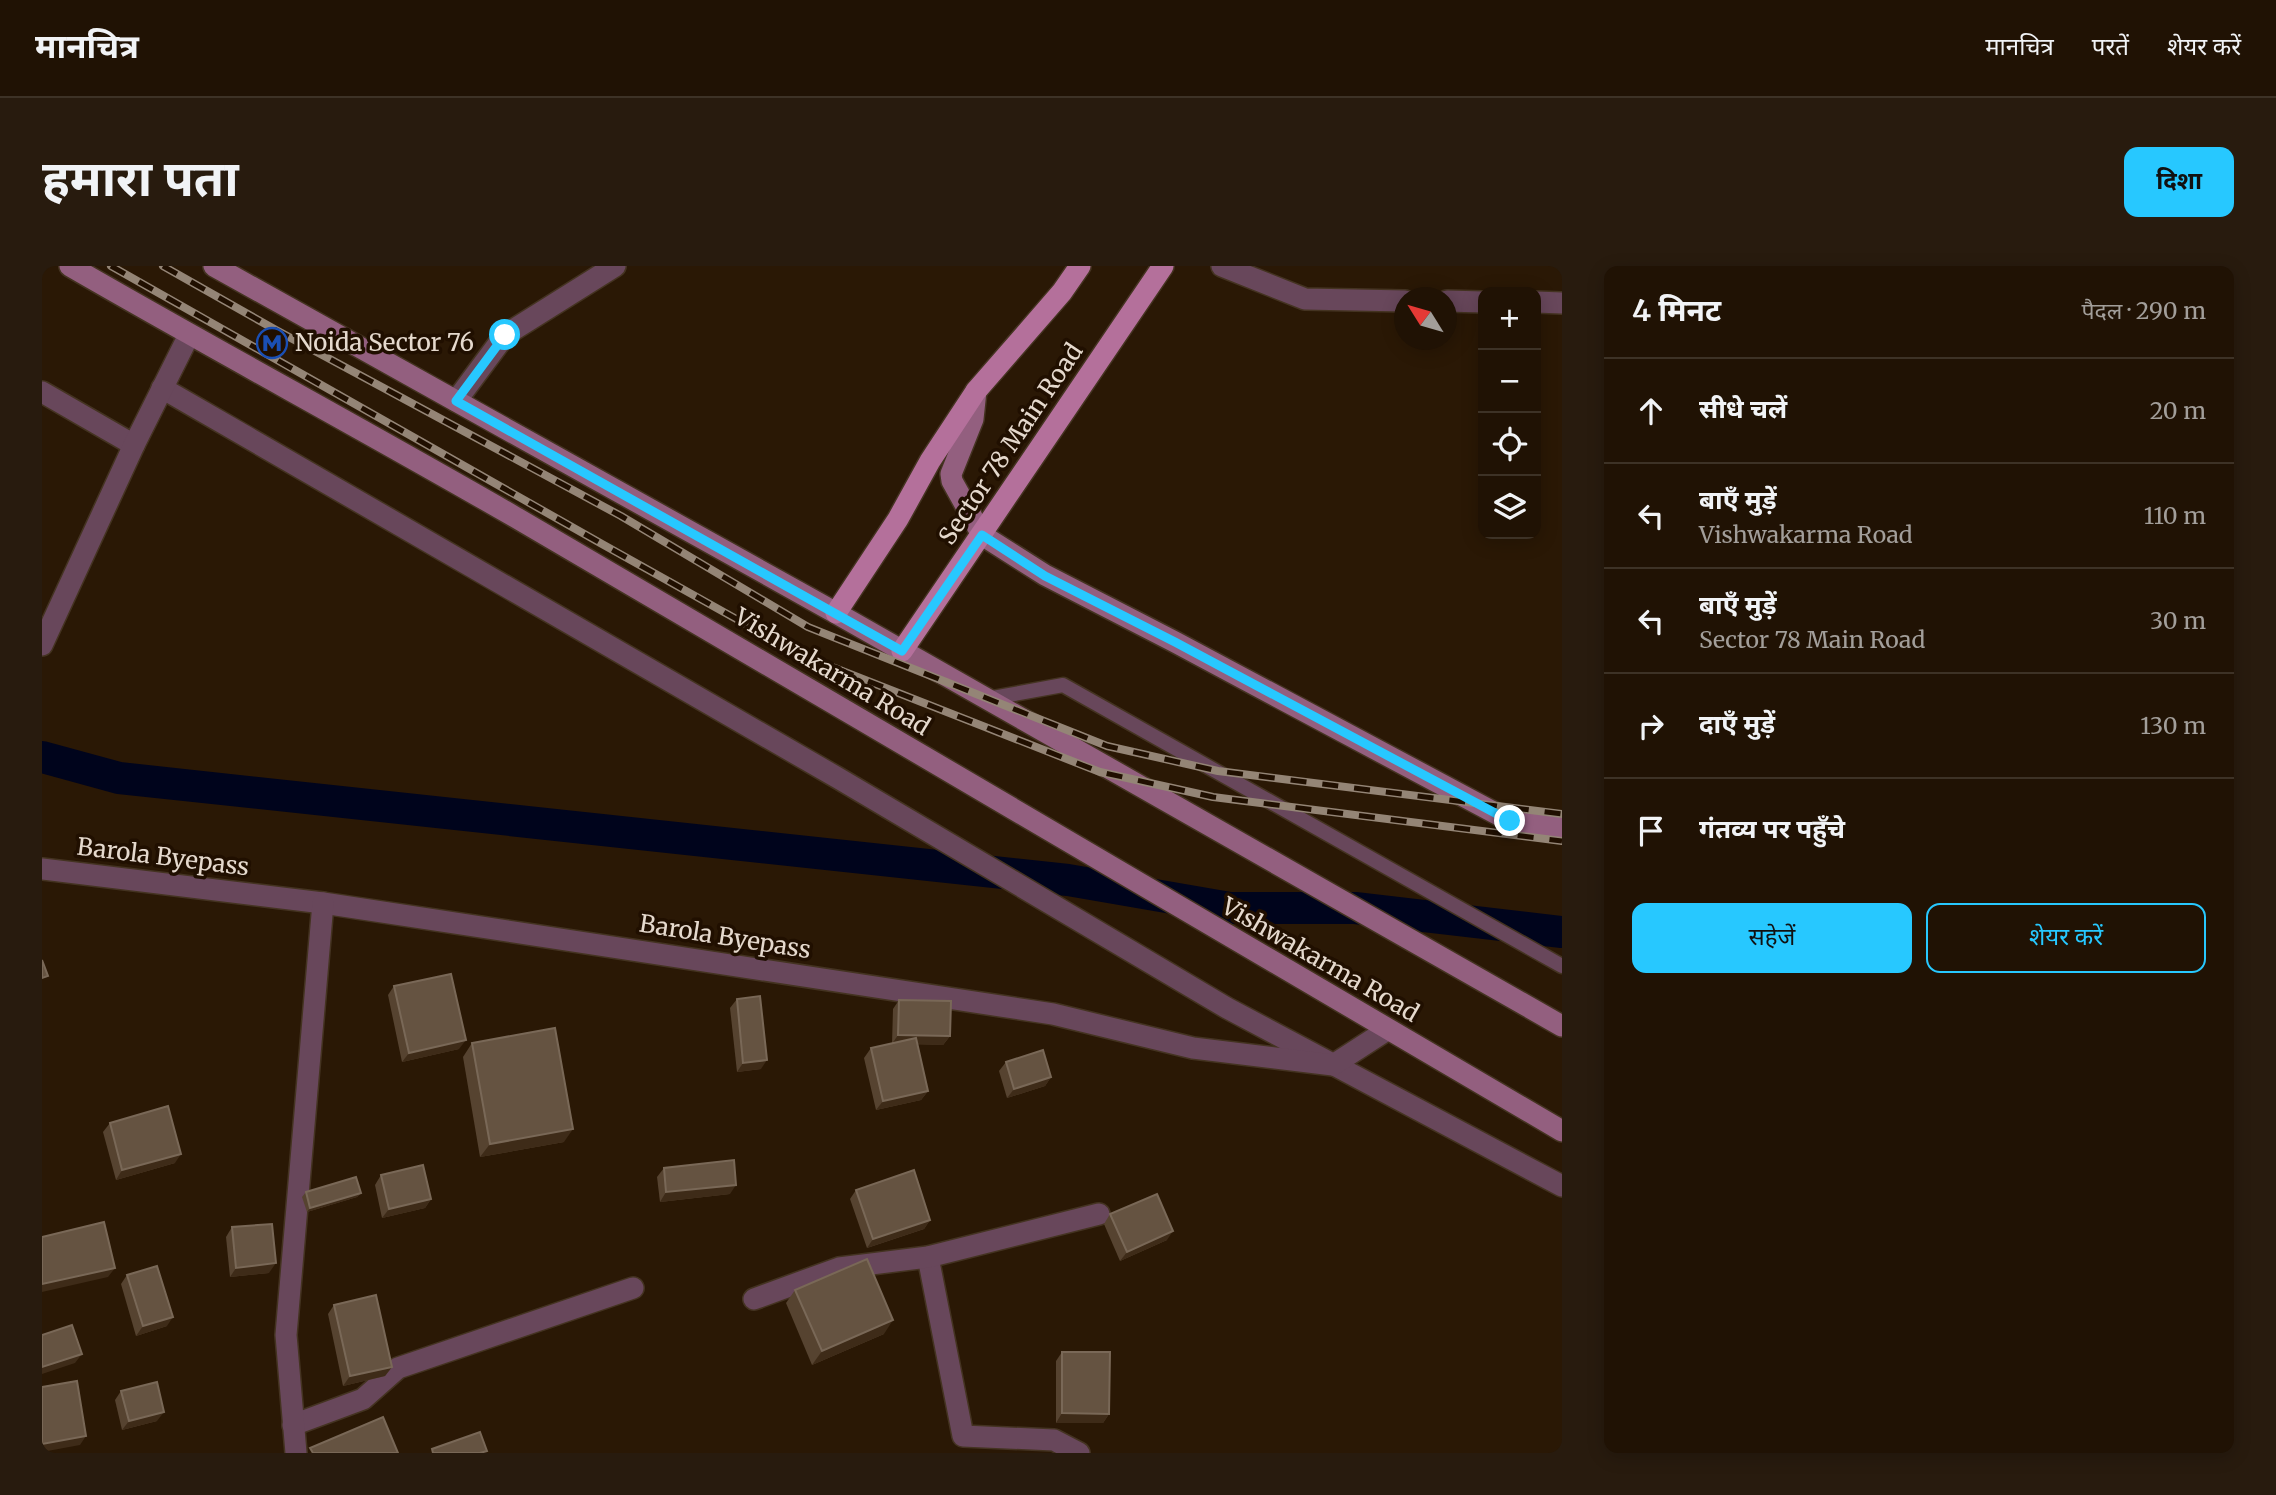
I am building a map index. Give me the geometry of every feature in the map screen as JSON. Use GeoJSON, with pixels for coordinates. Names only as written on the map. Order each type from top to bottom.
{"type":"FeatureCollection","features":[{"type":"Feature","properties":{"kind":"main road","name":"Vishwakarma Road"},"geometry":{"type":"LineString","coordinates":[[70,266],[508,513],[1562,1131]]}},
{"type":"Feature","properties":{"kind":"main road","name":"Vishwakarma Road"},"geometry":{"type":"LineString","coordinates":[[214,266],[836,613],[1561,1026]]}},
{"type":"Feature","properties":{"kind":"main road","name":"Sector 78 Main Road"},"geometry":{"type":"LineString","coordinates":[[836,613],[898,519],[930,461],[976,391],[1062,292],[1080,266]]}},
{"type":"Feature","properties":{"kind":"main road","name":"Sector 78 Main Road"},"geometry":{"type":"LineString","coordinates":[[902,651],[1163,266]]}},
{"type":"Feature","properties":{"kind":"main road"},"geometry":{"type":"LineString","coordinates":[[976,391],[973,419],[951,474],[952,481],[982,535],[1045,576],[1187,648],[1510,821],[1562,828]]}},
{"type":"Feature","properties":{"kind":"street"},"geometry":{"type":"LineString","coordinates":[[456,401],[505,335],[615,266]]}},
{"type":"Feature","properties":{"kind":"street"},"geometry":{"type":"LineString","coordinates":[[1222,266],[1305,299],[1394,300]]}},
{"type":"Feature","properties":{"kind":"street"},"geometry":{"type":"LineString","coordinates":[[1457,301],[1478,302]]}},
{"type":"Feature","properties":{"kind":"street"},"geometry":{"type":"LineString","coordinates":[[1541,302],[1562,303]]}},
{"type":"Feature","properties":{"kind":"street"},"geometry":{"type":"LineString","coordinates":[[42,645],[134,445],[189,335]]}},
{"type":"Feature","properties":{"kind":"street"},"geometry":{"type":"LineString","coordinates":[[162,388],[838,778],[1227,1008],[1562,1186]]}},
{"type":"Feature","properties":{"kind":"street"},"geometry":{"type":"LineString","coordinates":[[42,392],[134,445]]}},
{"type":"Feature","properties":{"kind":"street","name":"Barola Byepass"},"geometry":{"type":"LineString","coordinates":[[42,869],[323,902],[1054,1014],[1193,1048],[1333,1065]]}},
{"type":"Feature","properties":{"kind":"street"},"geometry":{"type":"LineString","coordinates":[[296,1453],[286,1335],[323,902]]}},
{"type":"Feature","properties":{"kind":"street"},"geometry":{"type":"LineString","coordinates":[[1333,1065],[1387,1030]]}},
{"type":"Feature","properties":{"kind":"street"},"geometry":{"type":"LineString","coordinates":[[754,1299],[839,1268],[928,1257],[1100,1214]]}},
{"type":"Feature","properties":{"kind":"street"},"geometry":{"type":"LineString","coordinates":[[928,1257],[963,1436],[1054,1440],[1079,1453]]}},
{"type":"Feature","properties":{"kind":"street"},"geometry":{"type":"LineString","coordinates":[[293,1425],[363,1399],[398,1368],[633,1288]]}},
{"type":"Feature","properties":{"kind":"lane"},"geometry":{"type":"LineString","coordinates":[[987,699],[1063,685],[1562,967]]}},
{"type":"Feature","properties":{"kind":"building"},"geometry":{"type":"Polygon","coordinates":[[[42,960],[48,976],[42,978],[42,960]]]}},
{"type":"Feature","properties":{"kind":"building"},"geometry":{"type":"Polygon","coordinates":[[[451,974],[466,1040],[409,1053],[394,986],[451,974]]]}},
{"type":"Feature","properties":{"kind":"building"},"geometry":{"type":"Polygon","coordinates":[[[760,996],[767,1060],[743,1063],[737,999],[760,996]]]}},
{"type":"Feature","properties":{"kind":"building"},"geometry":{"type":"Polygon","coordinates":[[[899,1000],[951,1001],[950,1036],[898,1035],[899,1000]]]}},
{"type":"Feature","properties":{"kind":"building"},"geometry":{"type":"Polygon","coordinates":[[[555,1028],[573,1129],[490,1144],[472,1043],[555,1028]]]}},
{"type":"Feature","properties":{"kind":"building"},"geometry":{"type":"Polygon","coordinates":[[[916,1038],[928,1091],[883,1101],[871,1048],[916,1038]]]}},
{"type":"Feature","properties":{"kind":"building"},"geometry":{"type":"Polygon","coordinates":[[[1043,1050],[1051,1077],[1014,1089],[1006,1062],[1043,1050]]]}},
{"type":"Feature","properties":{"kind":"building"},"geometry":{"type":"Polygon","coordinates":[[[168,1106],[181,1154],[122,1170],[110,1123],[168,1106]]]}},
{"type":"Feature","properties":{"kind":"building"},"geometry":{"type":"Polygon","coordinates":[[[734,1160],[736,1185],[666,1192],[664,1168],[734,1160]]]}},
{"type":"Feature","properties":{"kind":"building"},"geometry":{"type":"Polygon","coordinates":[[[423,1165],[431,1199],[389,1209],[381,1175],[423,1165]]]}},
{"type":"Feature","properties":{"kind":"building"},"geometry":{"type":"Polygon","coordinates":[[[914,1170],[930,1220],[873,1239],[856,1190],[914,1170]]]}},
{"type":"Feature","properties":{"kind":"building"},"geometry":{"type":"Polygon","coordinates":[[[356,1177],[361,1193],[310,1208],[306,1192],[356,1177]]]}},
{"type":"Feature","properties":{"kind":"building"},"geometry":{"type":"Polygon","coordinates":[[[1157,1194],[1173,1231],[1127,1252],[1110,1214],[1157,1194]]]}},
{"type":"Feature","properties":{"kind":"building"},"geometry":{"type":"Polygon","coordinates":[[[104,1222],[115,1268],[42,1284],[42,1237],[104,1222]]]}},
{"type":"Feature","properties":{"kind":"building"},"geometry":{"type":"Polygon","coordinates":[[[272,1224],[276,1263],[236,1268],[232,1227],[272,1224]]]}},
{"type":"Feature","properties":{"kind":"building"},"geometry":{"type":"Polygon","coordinates":[[[867,1259],[893,1320],[822,1351],[795,1290],[867,1259]]]}},
{"type":"Feature","properties":{"kind":"building"},"geometry":{"type":"Polygon","coordinates":[[[157,1266],[173,1317],[143,1326],[127,1275],[157,1266]]]}},
{"type":"Feature","properties":{"kind":"building"},"geometry":{"type":"Polygon","coordinates":[[[376,1295],[392,1367],[350,1376],[334,1305],[376,1295]]]}},
{"type":"Feature","properties":{"kind":"building"},"geometry":{"type":"Polygon","coordinates":[[[72,1325],[82,1354],[42,1367],[42,1335],[72,1325]]]}},
{"type":"Feature","properties":{"kind":"building"},"geometry":{"type":"Polygon","coordinates":[[[1062,1352],[1110,1352],[1109,1414],[1062,1413],[1062,1352]]]}},
{"type":"Feature","properties":{"kind":"building"},"geometry":{"type":"Polygon","coordinates":[[[77,1381],[86,1436],[42,1444],[42,1387],[77,1381]]]}},
{"type":"Feature","properties":{"kind":"building"},"geometry":{"type":"Polygon","coordinates":[[[157,1382],[164,1412],[129,1421],[121,1391],[157,1382]]]}},
{"type":"Feature","properties":{"kind":"building"},"geometry":{"type":"Polygon","coordinates":[[[383,1417],[398,1453],[313,1453],[310,1448],[383,1417]]]}},
{"type":"Feature","properties":{"kind":"building"},"geometry":{"type":"Polygon","coordinates":[[[480,1432],[487,1451],[433,1453],[432,1449],[480,1432]]]}},
{"type":"Feature","properties":{"kind":"waterway"},"geometry":{"type":"LineString","coordinates":[[42,757],[119,778],[1068,880],[1230,908],[1355,908],[1562,932]]}},
{"type":"Feature","properties":{"kind":"railway"},"geometry":{"type":"LineString","coordinates":[[111,266],[799,654],[1100,772],[1213,797],[1562,841]]}},
{"type":"Feature","properties":{"kind":"railway"},"geometry":{"type":"LineString","coordinates":[[163,266],[621,516],[808,627],[1107,746],[1218,771],[1562,814]]}},
{"type":"Feature","properties":{"kind":"place","name":"Noida Sector 76"},"geometry":{"type":"Point","coordinates":[272,343]}},
{"type":"Feature","properties":{"kind":"route"},"geometry":{"type":"LineString","coordinates":[[505,335],[456,401],[902,651],[982,535],[1045,576],[1175,642],[1510,821]]}}]}
